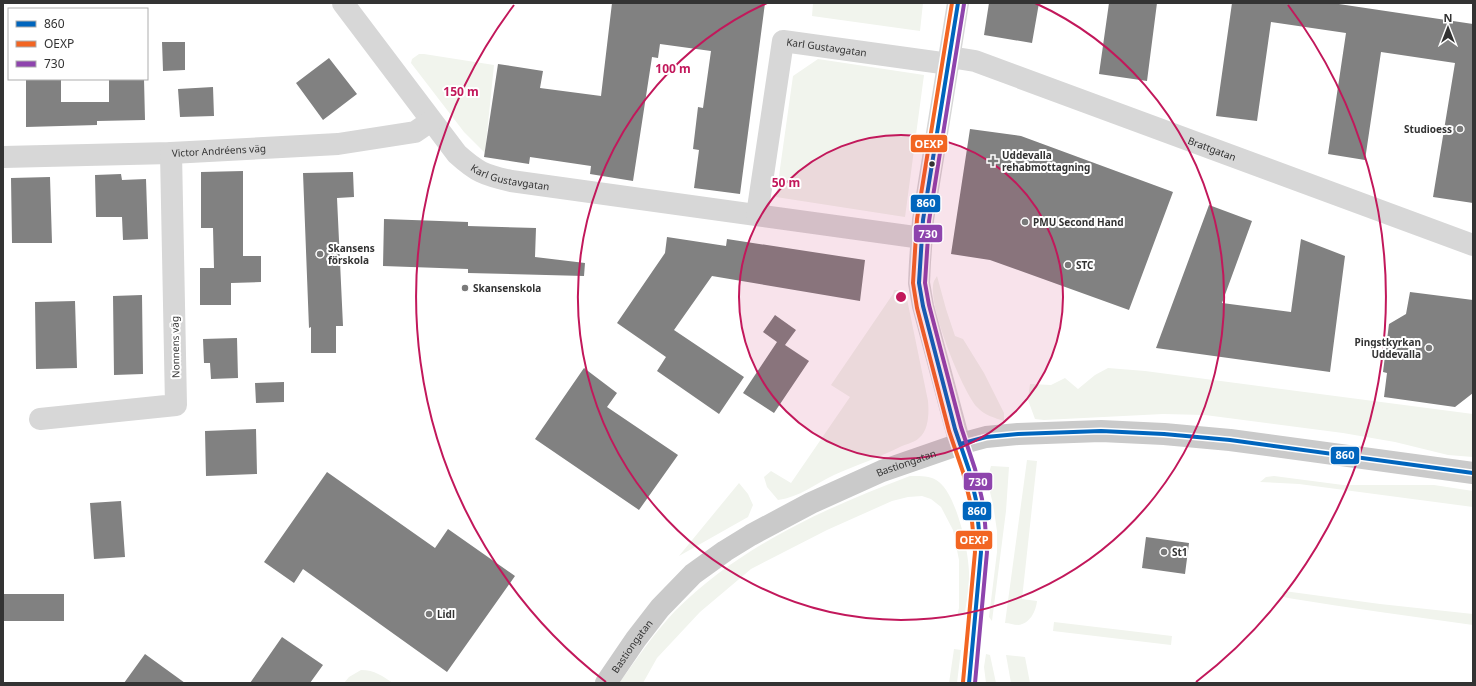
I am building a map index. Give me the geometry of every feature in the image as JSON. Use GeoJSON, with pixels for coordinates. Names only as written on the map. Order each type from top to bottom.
{"type":"FeatureCollection","features":[{"type":"Feature","properties":{"kind":"main road","name":"Bastiongatan"},"geometry":{"type":"LineString","coordinates":[[606,683],[636,639],[660,608],[693,574],[724,551],[811,503],[882,471],[960,444],[986,437],[1018,434],[1101,431],[1164,434],[1230,440],[1473,473]]}},
{"type":"Feature","properties":{"kind":"street","name":"Karl Gustavgatan"},"geometry":{"type":"LineString","coordinates":[[343,3],[457,154],[472,168],[489,176],[511,182],[922,238]]}},
{"type":"Feature","properties":{"kind":"street"},"geometry":{"type":"LineString","coordinates":[[958,3],[923,220],[919,283],[923,306],[960,444]]}},
{"type":"Feature","properties":{"kind":"street","name":"Karl Gustavgatan"},"geometry":{"type":"LineString","coordinates":[[757,215],[783,41],[949,61]]}},
{"type":"Feature","properties":{"kind":"street","name":"Brattgatan"},"geometry":{"type":"LineString","coordinates":[[949,61],[975,61],[1473,245]]}},
{"type":"Feature","properties":{"kind":"street","name":"Victor Andréens väg"},"geometry":{"type":"LineString","coordinates":[[3,157],[171,153],[338,144],[415,132],[431,121]]}},
{"type":"Feature","properties":{"kind":"street","name":"Nonnens väg"},"geometry":{"type":"LineString","coordinates":[[40,419],[176,405],[171,153]]}},
{"type":"Feature","properties":{"kind":"shaded area"},"geometry":{"type":"Polygon","coordinates":[[[813,3],[923,3],[920,31],[812,16],[813,3]]]}},
{"type":"Feature","properties":{"kind":"shaded area"},"geometry":{"type":"Polygon","coordinates":[[[419,54],[494,65],[485,153],[464,132],[411,63],[412,59],[419,54]]]}},
{"type":"Feature","properties":{"kind":"shaded area"},"geometry":{"type":"Polygon","coordinates":[[[818,59],[924,75],[905,217],[776,197],[793,76],[818,59]]]}},
{"type":"Feature","properties":{"kind":"shaded area"},"geometry":{"type":"Polygon","coordinates":[[[937,276],[955,336],[963,339],[984,373],[1004,413],[1004,421],[990,416],[980,410],[971,398],[963,383],[947,346],[935,307],[933,292],[934,281],[937,276]]]}},
{"type":"Feature","properties":{"kind":"shaded area"},"geometry":{"type":"Polygon","coordinates":[[[894,290],[901,290],[907,299],[928,401],[927,426],[925,430],[919,438],[913,442],[834,475],[800,493],[778,500],[767,487],[764,477],[771,471],[791,483],[850,397],[831,385],[893,294],[894,290]]]}},
{"type":"Feature","properties":{"kind":"shaded area"},"geometry":{"type":"Polygon","coordinates":[[[1108,368],[1145,371],[1473,414],[1473,457],[1448,455],[1395,442],[1343,433],[1205,415],[1163,414],[1044,420],[1035,419],[1028,400],[1030,384],[1051,385],[1065,378],[1078,389],[1095,375],[1108,368]]]}},
{"type":"Feature","properties":{"kind":"shaded area"},"geometry":{"type":"Polygon","coordinates":[[[1027,460],[1037,461],[1022,599],[1037,601],[1034,613],[1029,620],[1022,624],[1016,625],[1005,623],[1027,460]]]}},
{"type":"Feature","properties":{"kind":"shaded area"},"geometry":{"type":"Polygon","coordinates":[[[991,466],[1009,467],[1006,511],[992,621],[989,617],[997,552],[997,531],[993,504],[987,480],[991,466]]]}},
{"type":"Feature","properties":{"kind":"shaded area"},"geometry":{"type":"Polygon","coordinates":[[[910,476],[925,476],[936,480],[946,490],[952,501],[962,529],[968,559],[969,586],[965,613],[957,616],[959,608],[959,560],[953,530],[941,507],[931,499],[922,496],[908,497],[892,501],[827,530],[751,569],[700,612],[657,658],[643,683],[619,683],[667,619],[700,588],[727,567],[785,531],[815,516],[847,501],[910,476]]]}},
{"type":"Feature","properties":{"kind":"shaded area"},"geometry":{"type":"Polygon","coordinates":[[[1274,476],[1343,485],[1434,485],[1473,491],[1473,507],[1299,484],[1260,482],[1266,477],[1274,476]]]}},
{"type":"Feature","properties":{"kind":"shaded area"},"geometry":{"type":"Polygon","coordinates":[[[739,483],[748,494],[753,505],[748,517],[679,556],[739,483]]]}},
{"type":"Feature","properties":{"kind":"shaded area"},"geometry":{"type":"Polygon","coordinates":[[[1284,591],[1380,604],[1473,614],[1473,625],[1288,598],[1284,597],[1282,594],[1284,591]]]}},
{"type":"Feature","properties":{"kind":"shaded area"},"geometry":{"type":"Polygon","coordinates":[[[1054,622],[1172,636],[1171,645],[1053,631],[1054,622]]]}},
{"type":"Feature","properties":{"kind":"shaded area"},"geometry":{"type":"Polygon","coordinates":[[[954,649],[961,650],[957,683],[949,683],[954,649]]]}},
{"type":"Feature","properties":{"kind":"shaded area"},"geometry":{"type":"Polygon","coordinates":[[[986,654],[990,655],[996,683],[986,683],[984,667],[986,654]]]}},
{"type":"Feature","properties":{"kind":"shaded area"},"geometry":{"type":"Polygon","coordinates":[[[1006,655],[1025,657],[1030,683],[1011,683],[1006,655]]]}},
{"type":"Feature","properties":{"kind":"shaded area"},"geometry":{"type":"Polygon","coordinates":[[[361,670],[374,672],[393,683],[344,683],[349,677],[361,670]]]}},
{"type":"Feature","properties":{"kind":"building"},"geometry":{"type":"Polygon","coordinates":[[[612,3],[765,3],[740,194],[694,188],[699,150],[693,149],[698,107],[703,108],[711,51],[660,44],[658,58],[652,57],[633,181],[590,174],[591,166],[530,157],[529,164],[484,157],[498,64],[543,71],[540,88],[601,96],[612,3]]]}},
{"type":"Feature","properties":{"kind":"building"},"geometry":{"type":"Polygon","coordinates":[[[989,3],[1039,3],[1032,43],[984,35],[989,3]]]}},
{"type":"Feature","properties":{"kind":"building"},"geometry":{"type":"Polygon","coordinates":[[[1109,3],[1157,3],[1147,81],[1099,74],[1109,3]]]}},
{"type":"Feature","properties":{"kind":"building"},"geometry":{"type":"Polygon","coordinates":[[[1232,3],[1332,3],[1473,24],[1473,203],[1433,197],[1455,63],[1381,52],[1365,160],[1328,154],[1346,33],[1271,22],[1257,121],[1216,116],[1232,3]]]}},
{"type":"Feature","properties":{"kind":"building"},"geometry":{"type":"Polygon","coordinates":[[[162,42],[185,42],[185,70],[163,71],[162,42]]]}},
{"type":"Feature","properties":{"kind":"building"},"geometry":{"type":"Polygon","coordinates":[[[329,58],[357,94],[323,120],[296,83],[329,58]]]}},
{"type":"Feature","properties":{"kind":"building"},"geometry":{"type":"Polygon","coordinates":[[[26,80],[61,80],[61,102],[109,102],[109,80],[144,80],[145,120],[97,121],[97,125],[26,127],[26,80]]]}},
{"type":"Feature","properties":{"kind":"building"},"geometry":{"type":"Polygon","coordinates":[[[213,87],[214,116],[180,117],[178,89],[213,87]]]}},
{"type":"Feature","properties":{"kind":"building"},"geometry":{"type":"Polygon","coordinates":[[[970,129],[1021,136],[1173,192],[1129,310],[990,260],[951,254],[970,129]]]}},
{"type":"Feature","properties":{"kind":"building"},"geometry":{"type":"Polygon","coordinates":[[[243,171],[243,256],[261,256],[261,282],[231,283],[231,305],[200,305],[200,268],[214,268],[213,228],[201,228],[201,172],[243,171]]]}},
{"type":"Feature","properties":{"kind":"building"},"geometry":{"type":"Polygon","coordinates":[[[353,172],[354,197],[337,198],[343,326],[336,326],[336,353],[311,353],[303,173],[353,172]]]}},
{"type":"Feature","properties":{"kind":"building"},"geometry":{"type":"Polygon","coordinates":[[[121,174],[122,180],[146,179],[148,239],[123,240],[122,217],[96,217],[95,175],[121,174]]]}},
{"type":"Feature","properties":{"kind":"building"},"geometry":{"type":"Polygon","coordinates":[[[50,177],[52,243],[12,243],[11,178],[50,177]]]}},
{"type":"Feature","properties":{"kind":"building"},"geometry":{"type":"Polygon","coordinates":[[[1209,205],[1252,221],[1222,303],[1291,312],[1301,239],[1345,256],[1330,372],[1156,348],[1209,205]]]}},
{"type":"Feature","properties":{"kind":"building"},"geometry":{"type":"Polygon","coordinates":[[[384,219],[468,222],[468,226],[536,228],[535,257],[585,263],[584,276],[468,273],[468,269],[383,266],[384,219]]]}},
{"type":"Feature","properties":{"kind":"building"},"geometry":{"type":"Polygon","coordinates":[[[667,237],[726,246],[727,239],[865,260],[860,301],[712,276],[674,330],[744,377],[719,414],[657,371],[666,357],[617,323],[665,253],[667,237]]]}},
{"type":"Feature","properties":{"kind":"building","name":"Pingstkyrkan Uddevalla"},"geometry":{"type":"Polygon","coordinates":[[[1410,292],[1473,300],[1473,393],[1455,407],[1384,397],[1387,373],[1383,372],[1389,324],[1406,314],[1410,292]]]}},
{"type":"Feature","properties":{"kind":"building"},"geometry":{"type":"Polygon","coordinates":[[[142,295],[143,374],[114,375],[113,296],[142,295]]]}},
{"type":"Feature","properties":{"kind":"building"},"geometry":{"type":"Polygon","coordinates":[[[75,301],[77,368],[36,369],[35,302],[75,301]]]}},
{"type":"Feature","properties":{"kind":"building"},"geometry":{"type":"Polygon","coordinates":[[[775,315],[796,330],[785,345],[809,361],[774,413],[743,393],[777,342],[763,332],[775,315]]]}},
{"type":"Feature","properties":{"kind":"building"},"geometry":{"type":"Polygon","coordinates":[[[237,338],[238,378],[211,379],[210,363],[204,363],[203,339],[237,338]]]}},
{"type":"Feature","properties":{"kind":"building"},"geometry":{"type":"Polygon","coordinates":[[[584,368],[617,393],[607,407],[678,455],[639,510],[535,439],[584,368]]]}},
{"type":"Feature","properties":{"kind":"building"},"geometry":{"type":"Polygon","coordinates":[[[284,382],[284,402],[256,403],[255,383],[284,382]]]}},
{"type":"Feature","properties":{"kind":"building"},"geometry":{"type":"Polygon","coordinates":[[[256,429],[257,474],[206,476],[205,431],[256,429]]]}},
{"type":"Feature","properties":{"kind":"building"},"geometry":{"type":"Polygon","coordinates":[[[327,472],[435,548],[448,529],[515,576],[447,672],[303,569],[294,583],[264,562],[327,472]]]}},
{"type":"Feature","properties":{"kind":"building"},"geometry":{"type":"Polygon","coordinates":[[[121,501],[125,557],[94,559],[90,503],[121,501]]]}},
{"type":"Feature","properties":{"kind":"building"},"geometry":{"type":"Polygon","coordinates":[[[1146,537],[1189,543],[1185,574],[1142,568],[1146,537]]]}},
{"type":"Feature","properties":{"kind":"building"},"geometry":{"type":"Polygon","coordinates":[[[3,594],[64,594],[64,621],[3,621],[3,594]]]}},
{"type":"Feature","properties":{"kind":"building"},"geometry":{"type":"Polygon","coordinates":[[[282,637],[323,665],[310,683],[250,683],[282,637]]]}},
{"type":"Feature","properties":{"kind":"building"},"geometry":{"type":"Polygon","coordinates":[[[145,654],[185,683],[124,683],[145,654]]]}},
{"type":"Feature","properties":{"kind":"transit line","name":"OEXP"},"geometry":{"type":"LineString","coordinates":[[952,3],[917,219],[913,283],[917,308],[949,431],[963,472],[970,501],[975,552],[963,682]]}},
{"type":"Feature","properties":{"kind":"transit line","name":"860"},"geometry":{"type":"LineString","coordinates":[[958,3],[923,220],[919,283],[923,306],[955,429],[969,470],[976,500],[981,552],[969,683]]}},
{"type":"Feature","properties":{"kind":"transit line","name":"730"},"geometry":{"type":"LineString","coordinates":[[964,4],[929,221],[925,283],[929,305],[961,427],[975,469],[982,499],[987,552],[975,683]]}},
{"type":"Feature","properties":{"kind":"transit line","name":"860"},"geometry":{"type":"LineString","coordinates":[[960,444],[986,437],[1018,434],[1101,431],[1164,434],[1230,440],[1473,473]]}},
{"type":"Feature","properties":{"kind":"place","name":"Studioess"},"geometry":{"type":"Point","coordinates":[1460,129]}},
{"type":"Feature","properties":{"kind":"place","name":"Uddevalla rehabmottagning"},"geometry":{"type":"Point","coordinates":[993,161]}},
{"type":"Feature","properties":{"kind":"place","name":"PMU Second Hand"},"geometry":{"type":"Point","coordinates":[1025,222]}},
{"type":"Feature","properties":{"kind":"place","name":"Skansens förskola"},"geometry":{"type":"Point","coordinates":[320,254]}},
{"type":"Feature","properties":{"kind":"place","name":"STC"},"geometry":{"type":"Point","coordinates":[1068,265]}},
{"type":"Feature","properties":{"kind":"place","name":"Skansenskola"},"geometry":{"type":"Point","coordinates":[465,288]}},
{"type":"Feature","properties":{"kind":"place","name":"Pingstkyrkan Uddevalla"},"geometry":{"type":"Point","coordinates":[1429,348]}},
{"type":"Feature","properties":{"kind":"place","name":"St1"},"geometry":{"type":"Point","coordinates":[1164,552]}},
{"type":"Feature","properties":{"kind":"place","name":"Lidl"},"geometry":{"type":"Point","coordinates":[429,614]}}]}
